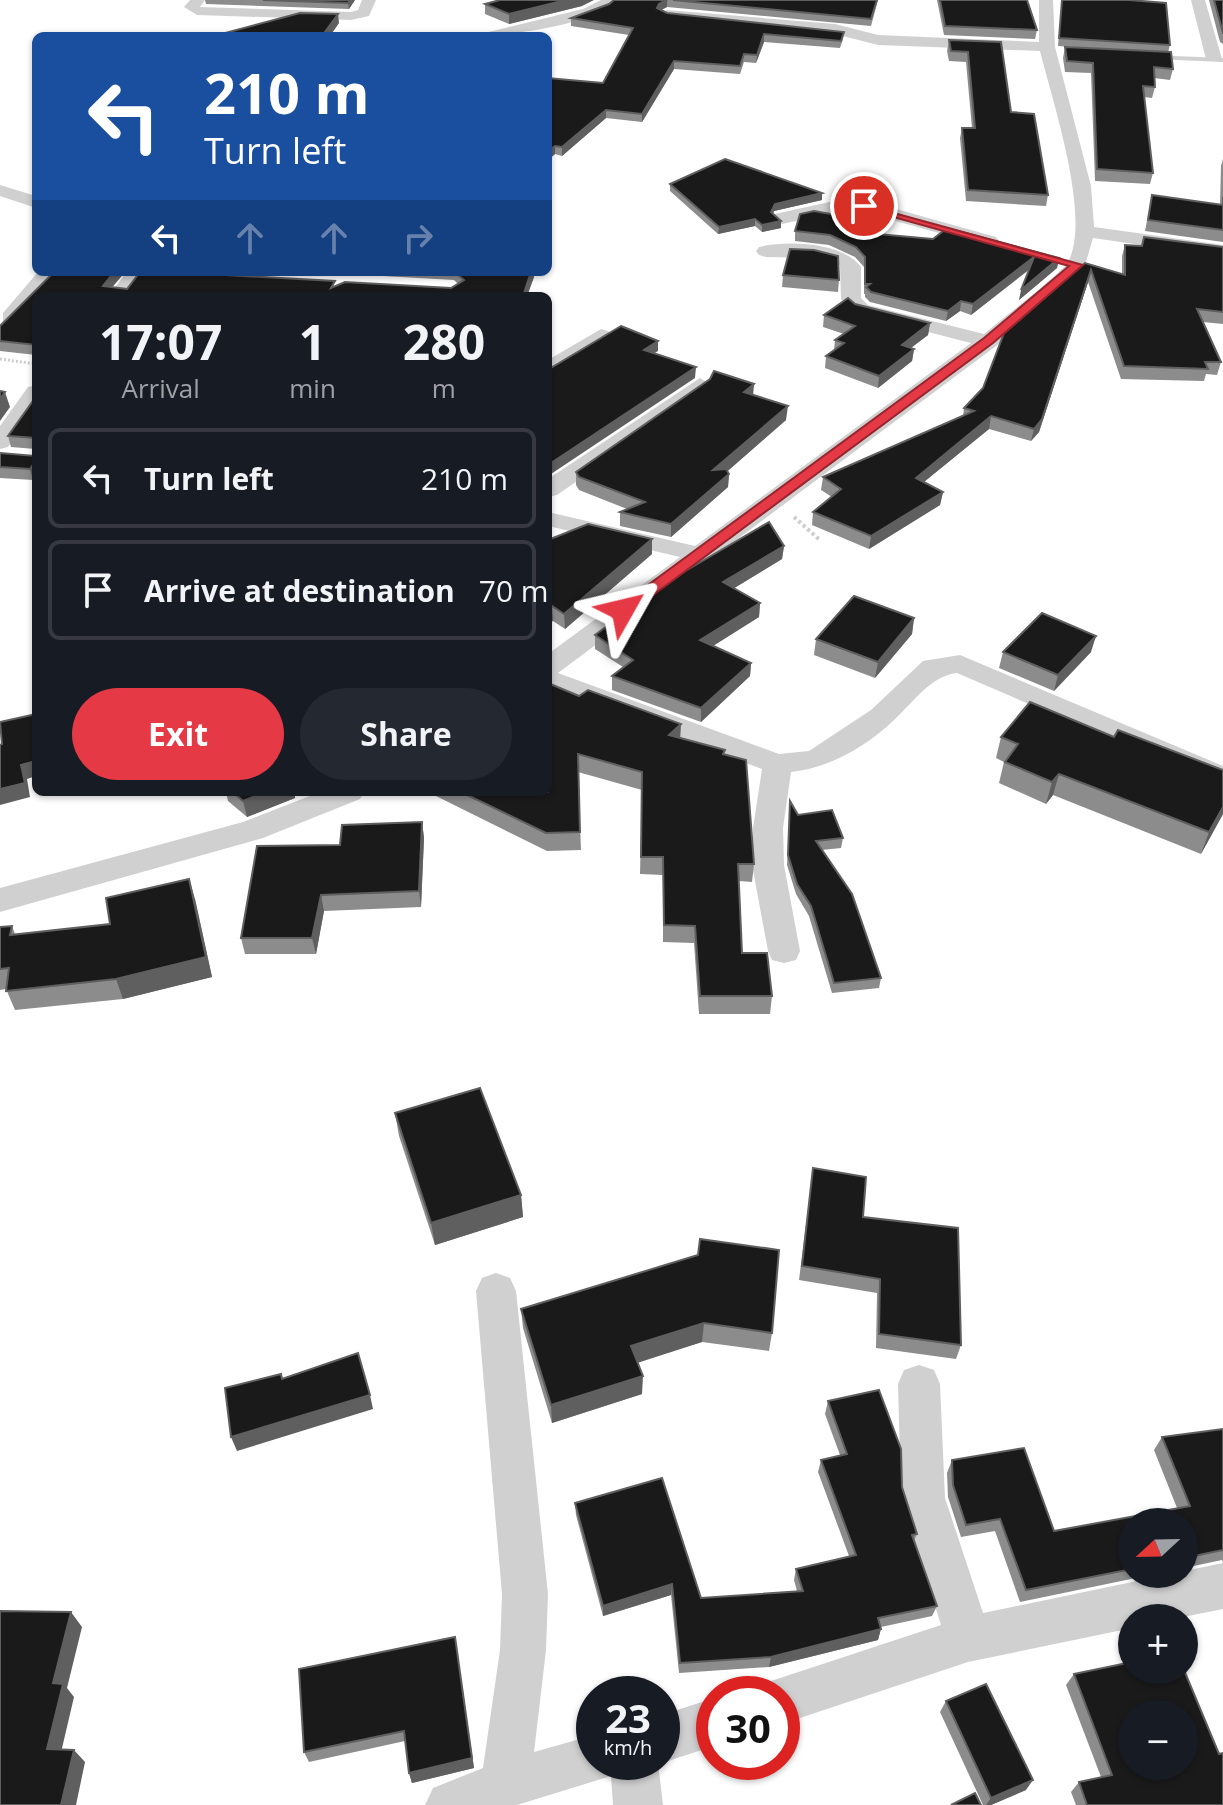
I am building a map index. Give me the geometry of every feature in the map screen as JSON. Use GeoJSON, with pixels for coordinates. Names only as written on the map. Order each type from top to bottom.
{"type":"FeatureCollection","features":[{"type":"Feature","properties":{"kind":"street"},"geometry":{"type":"LineString","coordinates":[[198,0],[191,7],[197,11],[351,16],[364,13],[369,0]]}},
{"type":"Feature","properties":{"kind":"street"},"geometry":{"type":"LineString","coordinates":[[498,32],[588,12],[613,0]]}},
{"type":"Feature","properties":{"kind":"street"},"geometry":{"type":"LineString","coordinates":[[552,664],[988,341],[1077,265],[1085,231],[1082,186],[1053,51],[1046,0]]}},
{"type":"Feature","properties":{"kind":"street"},"geometry":{"type":"LineString","coordinates":[[1218,59],[1199,4],[1223,8]]}},
{"type":"Feature","properties":{"kind":"street"},"geometry":{"type":"LineString","coordinates":[[667,14],[835,29],[878,40],[1053,51]]}},
{"type":"Feature","properties":{"kind":"street"},"geometry":{"type":"LineString","coordinates":[[675,34],[689,16]]}},
{"type":"Feature","properties":{"kind":"street"},"geometry":{"type":"LineString","coordinates":[[0,190],[32,201]]}},
{"type":"Feature","properties":{"kind":"street"},"geometry":{"type":"LineString","coordinates":[[782,218],[834,207],[864,206],[1001,244]]}},
{"type":"Feature","properties":{"kind":"street"},"geometry":{"type":"LineString","coordinates":[[1085,231],[1223,251]]}},
{"type":"Feature","properties":{"kind":"street"},"geometry":{"type":"LineString","coordinates":[[766,251],[816,253],[846,260],[851,267],[851,299],[861,309],[988,341]]}},
{"type":"Feature","properties":{"kind":"street"},"geometry":{"type":"LineString","coordinates":[[1047,257],[1077,265]]}},
{"type":"Feature","properties":{"kind":"street"},"geometry":{"type":"LineString","coordinates":[[10,317],[46,276]]}},
{"type":"Feature","properties":{"kind":"street"},"geometry":{"type":"LineString","coordinates":[[121,292],[134,276]]}},
{"type":"Feature","properties":{"kind":"street"},"geometry":{"type":"LineString","coordinates":[[554,362],[601,335]]}},
{"type":"Feature","properties":{"kind":"street"},"geometry":{"type":"LineString","coordinates":[[552,487],[700,385]]}},
{"type":"Feature","properties":{"kind":"street"},"geometry":{"type":"LineString","coordinates":[[0,442],[32,398]]}},
{"type":"Feature","properties":{"kind":"street"},"geometry":{"type":"LineString","coordinates":[[552,520],[698,554]]}},
{"type":"Feature","properties":{"kind":"street"},"geometry":{"type":"LineString","coordinates":[[552,535],[593,529]]}},
{"type":"Feature","properties":{"kind":"street"},"geometry":{"type":"LineString","coordinates":[[552,680],[777,764],[816,760],[881,717],[933,667],[960,664],[1223,778]]}},
{"type":"Feature","properties":{"kind":"street"},"geometry":{"type":"LineString","coordinates":[[777,764],[768,828],[768,865],[784,951]]}},
{"type":"Feature","properties":{"kind":"street"},"geometry":{"type":"LineString","coordinates":[[0,900],[252,830],[339,796]]}},
{"type":"Feature","properties":{"kind":"street"},"geometry":{"type":"LineString","coordinates":[[496,1291],[525,1594],[523,1650],[505,1784]]}},
{"type":"Feature","properties":{"kind":"street"},"geometry":{"type":"LineString","coordinates":[[919,1384],[923,1498],[968,1639]]}},
{"type":"Feature","properties":{"kind":"street"},"geometry":{"type":"LineString","coordinates":[[800,1694],[968,1639],[1223,1586]]}},
{"type":"Feature","properties":{"kind":"street"},"geometry":{"type":"LineString","coordinates":[[450,1805],[505,1784],[576,1764]]}},
{"type":"Feature","properties":{"kind":"street"},"geometry":{"type":"LineString","coordinates":[[636,1780],[638,1805]]}},
{"type":"Feature","properties":{"kind":"lane"},"geometry":{"type":"LineString","coordinates":[[1138,56],[1218,59]]}},
{"type":"Feature","properties":{"kind":"path"},"geometry":{"type":"LineString","coordinates":[[0,359],[32,363]]}},
{"type":"Feature","properties":{"kind":"building"},"geometry":{"type":"Polygon","coordinates":[[[263,0],[350,0],[348,3],[263,0]]]}},
{"type":"Feature","properties":{"kind":"building"},"geometry":{"type":"Polygon","coordinates":[[[500,0],[566,0],[509,14],[485,4],[500,0]]]}},
{"type":"Feature","properties":{"kind":"building"},"geometry":{"type":"Polygon","coordinates":[[[614,0],[666,0],[657,8],[667,13],[844,32],[841,41],[764,34],[757,55],[744,54],[740,66],[674,61],[642,114],[606,110],[562,147],[552,148],[552,78],[603,83],[633,28],[571,18],[614,0]]]}},
{"type":"Feature","properties":{"kind":"building"},"geometry":{"type":"Polygon","coordinates":[[[673,0],[877,0],[871,19],[673,0]]]}},
{"type":"Feature","properties":{"kind":"building"},"geometry":{"type":"Polygon","coordinates":[[[940,0],[1027,0],[1037,30],[945,26],[940,0]]]}},
{"type":"Feature","properties":{"kind":"building"},"geometry":{"type":"Polygon","coordinates":[[[1062,0],[1166,3],[1170,45],[1059,38],[1062,0]]]}},
{"type":"Feature","properties":{"kind":"building"},"geometry":{"type":"Polygon","coordinates":[[[1214,0],[1223,0],[1223,33],[1214,0]]]}},
{"type":"Feature","properties":{"kind":"building"},"geometry":{"type":"Polygon","coordinates":[[[300,13],[338,14],[325,32],[229,32],[300,13]]]}},
{"type":"Feature","properties":{"kind":"building"},"geometry":{"type":"Polygon","coordinates":[[[949,40],[1001,42],[1011,112],[1034,114],[1048,195],[968,190],[962,128],[975,128],[968,52],[951,51],[949,40]]]}},
{"type":"Feature","properties":{"kind":"building"},"geometry":{"type":"Polygon","coordinates":[[[1065,47],[1171,52],[1173,69],[1154,67],[1155,87],[1143,86],[1153,173],[1097,169],[1093,63],[1067,61],[1065,47]]]}},
{"type":"Feature","properties":{"kind":"building"},"geometry":{"type":"Polygon","coordinates":[[[725,159],[822,193],[775,204],[771,212],[781,221],[762,225],[755,219],[719,227],[670,184],[725,159]]]}},
{"type":"Feature","properties":{"kind":"building"},"geometry":{"type":"Polygon","coordinates":[[[1152,195],[1223,205],[1223,230],[1148,220],[1152,195]]]}},
{"type":"Feature","properties":{"kind":"building"},"geometry":{"type":"Polygon","coordinates":[[[814,211],[875,222],[866,233],[933,239],[947,228],[1059,258],[1021,290],[1034,257],[973,304],[961,301],[948,311],[871,292],[866,287],[870,284],[865,284],[865,257],[856,247],[830,235],[795,231],[800,214],[814,211]]]}},
{"type":"Feature","properties":{"kind":"building"},"geometry":{"type":"Polygon","coordinates":[[[1144,237],[1223,247],[1223,312],[1197,309],[1221,362],[1205,362],[1208,369],[1124,366],[1091,270],[1042,419],[1034,429],[991,416],[916,478],[943,492],[871,536],[813,512],[841,489],[823,477],[974,411],[964,408],[983,388],[1004,333],[1085,263],[1125,275],[1125,245],[1142,246],[1144,237]]]}},
{"type":"Feature","properties":{"kind":"building"},"geometry":{"type":"Polygon","coordinates":[[[790,249],[814,250],[838,256],[839,280],[783,275],[790,249]]]}},
{"type":"Feature","properties":{"kind":"building"},"geometry":{"type":"Polygon","coordinates":[[[50,276],[111,276],[103,286],[127,289],[137,276],[244,276],[335,281],[331,288],[345,282],[451,288],[464,280],[460,276],[530,276],[524,292],[34,292],[50,276]]]}},
{"type":"Feature","properties":{"kind":"building"},"geometry":{"type":"Polygon","coordinates":[[[32,294],[32,345],[0,341],[0,326],[32,294]]]}},
{"type":"Feature","properties":{"kind":"building"},"geometry":{"type":"Polygon","coordinates":[[[848,298],[855,304],[930,323],[902,345],[914,349],[879,376],[826,356],[844,343],[835,340],[855,326],[824,315],[848,298]]]}},
{"type":"Feature","properties":{"kind":"building"},"geometry":{"type":"Polygon","coordinates":[[[621,326],[658,341],[644,350],[696,367],[552,462],[552,367],[621,326]]]}},
{"type":"Feature","properties":{"kind":"building"},"geometry":{"type":"Polygon","coordinates":[[[714,371],[754,384],[744,392],[788,406],[713,470],[726,469],[729,474],[671,524],[620,512],[645,502],[579,477],[576,472],[710,379],[714,371]]]}},
{"type":"Feature","properties":{"kind":"building"},"geometry":{"type":"Polygon","coordinates":[[[32,402],[32,438],[8,436],[32,402]]]}},
{"type":"Feature","properties":{"kind":"building"},"geometry":{"type":"Polygon","coordinates":[[[0,453],[32,456],[32,466],[30,469],[0,467],[0,453]]]}},
{"type":"Feature","properties":{"kind":"building"},"geometry":{"type":"Polygon","coordinates":[[[769,522],[784,546],[723,582],[760,603],[700,640],[751,663],[701,708],[612,676],[633,660],[595,635],[670,580],[769,522]]]}},
{"type":"Feature","properties":{"kind":"building"},"geometry":{"type":"Polygon","coordinates":[[[588,524],[652,539],[564,614],[552,606],[552,538],[588,524]]]}},
{"type":"Feature","properties":{"kind":"building"},"geometry":{"type":"Polygon","coordinates":[[[854,596],[914,618],[878,662],[816,639],[854,596]]]}},
{"type":"Feature","properties":{"kind":"building"},"geometry":{"type":"Polygon","coordinates":[[[1042,613],[1096,636],[1058,675],[1003,652],[1042,613]]]}},
{"type":"Feature","properties":{"kind":"building"},"geometry":{"type":"Polygon","coordinates":[[[552,685],[579,696],[588,690],[681,724],[669,735],[725,750],[723,754],[746,760],[754,864],[738,864],[742,953],[767,953],[772,996],[700,996],[695,926],[664,925],[663,857],[641,857],[642,772],[578,754],[580,832],[546,833],[469,796],[552,796],[552,685]]]}},
{"type":"Feature","properties":{"kind":"building"},"geometry":{"type":"Polygon","coordinates":[[[1030,702],[1114,737],[1118,730],[1223,770],[1223,807],[1209,832],[1059,774],[1052,782],[1005,762],[1018,744],[1001,737],[1030,702]]]}},
{"type":"Feature","properties":{"kind":"building"},"geometry":{"type":"Polygon","coordinates":[[[32,715],[32,762],[21,765],[25,783],[0,789],[2,744],[0,722],[32,715]]]}},
{"type":"Feature","properties":{"kind":"building"},"geometry":{"type":"Polygon","coordinates":[[[237,796],[256,796],[243,801],[237,796]]]}},
{"type":"Feature","properties":{"kind":"building"},"geometry":{"type":"Polygon","coordinates":[[[790,801],[798,815],[832,810],[843,838],[816,841],[852,894],[881,978],[834,983],[811,906],[797,884],[788,855],[790,801]]]}},
{"type":"Feature","properties":{"kind":"building"},"geometry":{"type":"Polygon","coordinates":[[[422,822],[419,891],[321,895],[312,938],[241,938],[257,846],[340,845],[342,825],[422,822]]]}},
{"type":"Feature","properties":{"kind":"building"},"geometry":{"type":"Polygon","coordinates":[[[189,879],[206,957],[116,979],[6,991],[9,968],[0,969],[0,927],[12,926],[10,935],[110,924],[106,898],[189,879]]]}},
{"type":"Feature","properties":{"kind":"building"},"geometry":{"type":"Polygon","coordinates":[[[480,1088],[521,1195],[431,1223],[395,1113],[480,1088]]]}},
{"type":"Feature","properties":{"kind":"building"},"geometry":{"type":"Polygon","coordinates":[[[813,1168],[866,1177],[863,1217],[958,1228],[961,1345],[879,1334],[880,1279],[802,1266],[813,1168]]]}},
{"type":"Feature","properties":{"kind":"building"},"geometry":{"type":"Polygon","coordinates":[[[700,1239],[779,1250],[772,1333],[704,1323],[631,1346],[643,1376],[551,1405],[521,1309],[698,1255],[700,1239]]]}},
{"type":"Feature","properties":{"kind":"building"},"geometry":{"type":"Polygon","coordinates":[[[358,1353],[370,1395],[231,1437],[225,1388],[281,1374],[282,1379],[358,1353]]]}},
{"type":"Feature","properties":{"kind":"building"},"geometry":{"type":"Polygon","coordinates":[[[879,1390],[901,1449],[902,1487],[917,1534],[912,1535],[937,1606],[878,1618],[881,1629],[771,1657],[680,1663],[672,1584],[603,1606],[575,1503],[662,1478],[701,1598],[803,1591],[796,1569],[856,1555],[821,1460],[847,1454],[828,1401],[879,1390]]]}},
{"type":"Feature","properties":{"kind":"building"},"geometry":{"type":"Polygon","coordinates":[[[1223,1429],[1223,1550],[1198,1555],[1198,1508],[1179,1508],[1190,1506],[1162,1437],[1223,1429]]]}},
{"type":"Feature","properties":{"kind":"building"},"geometry":{"type":"Polygon","coordinates":[[[1024,1448],[1054,1531],[1118,1519],[1118,1572],[1026,1590],[1000,1519],[966,1525],[953,1485],[952,1460],[1024,1448]]]}},
{"type":"Feature","properties":{"kind":"building"},"geometry":{"type":"Polygon","coordinates":[[[0,1611],[71,1612],[53,1683],[63,1684],[47,1749],[74,1750],[61,1805],[0,1805],[0,1611]]]}},
{"type":"Feature","properties":{"kind":"building"},"geometry":{"type":"Polygon","coordinates":[[[455,1637],[472,1758],[409,1773],[404,1731],[304,1752],[299,1669],[455,1637]]]}},
{"type":"Feature","properties":{"kind":"building"},"geometry":{"type":"Polygon","coordinates":[[[1118,1665],[1118,1684],[1190,1684],[1196,1700],[1118,1700],[1118,1780],[1198,1780],[1198,1704],[1219,1754],[1223,1753],[1223,1805],[1087,1805],[1079,1782],[1112,1775],[1074,1674],[1118,1665]]]}},
{"type":"Feature","properties":{"kind":"building"},"geometry":{"type":"Polygon","coordinates":[[[986,1684],[1033,1780],[991,1798],[946,1701],[986,1684]]]}},
{"type":"Feature","properties":{"kind":"building"},"geometry":{"type":"Polygon","coordinates":[[[975,1793],[981,1805],[951,1805],[975,1793]]]}},
{"type":"Feature","properties":{"kind":"route"},"geometry":{"type":"LineString","coordinates":[[623,610],[988,341],[1067,277],[1077,265],[864,206]]}}]}
